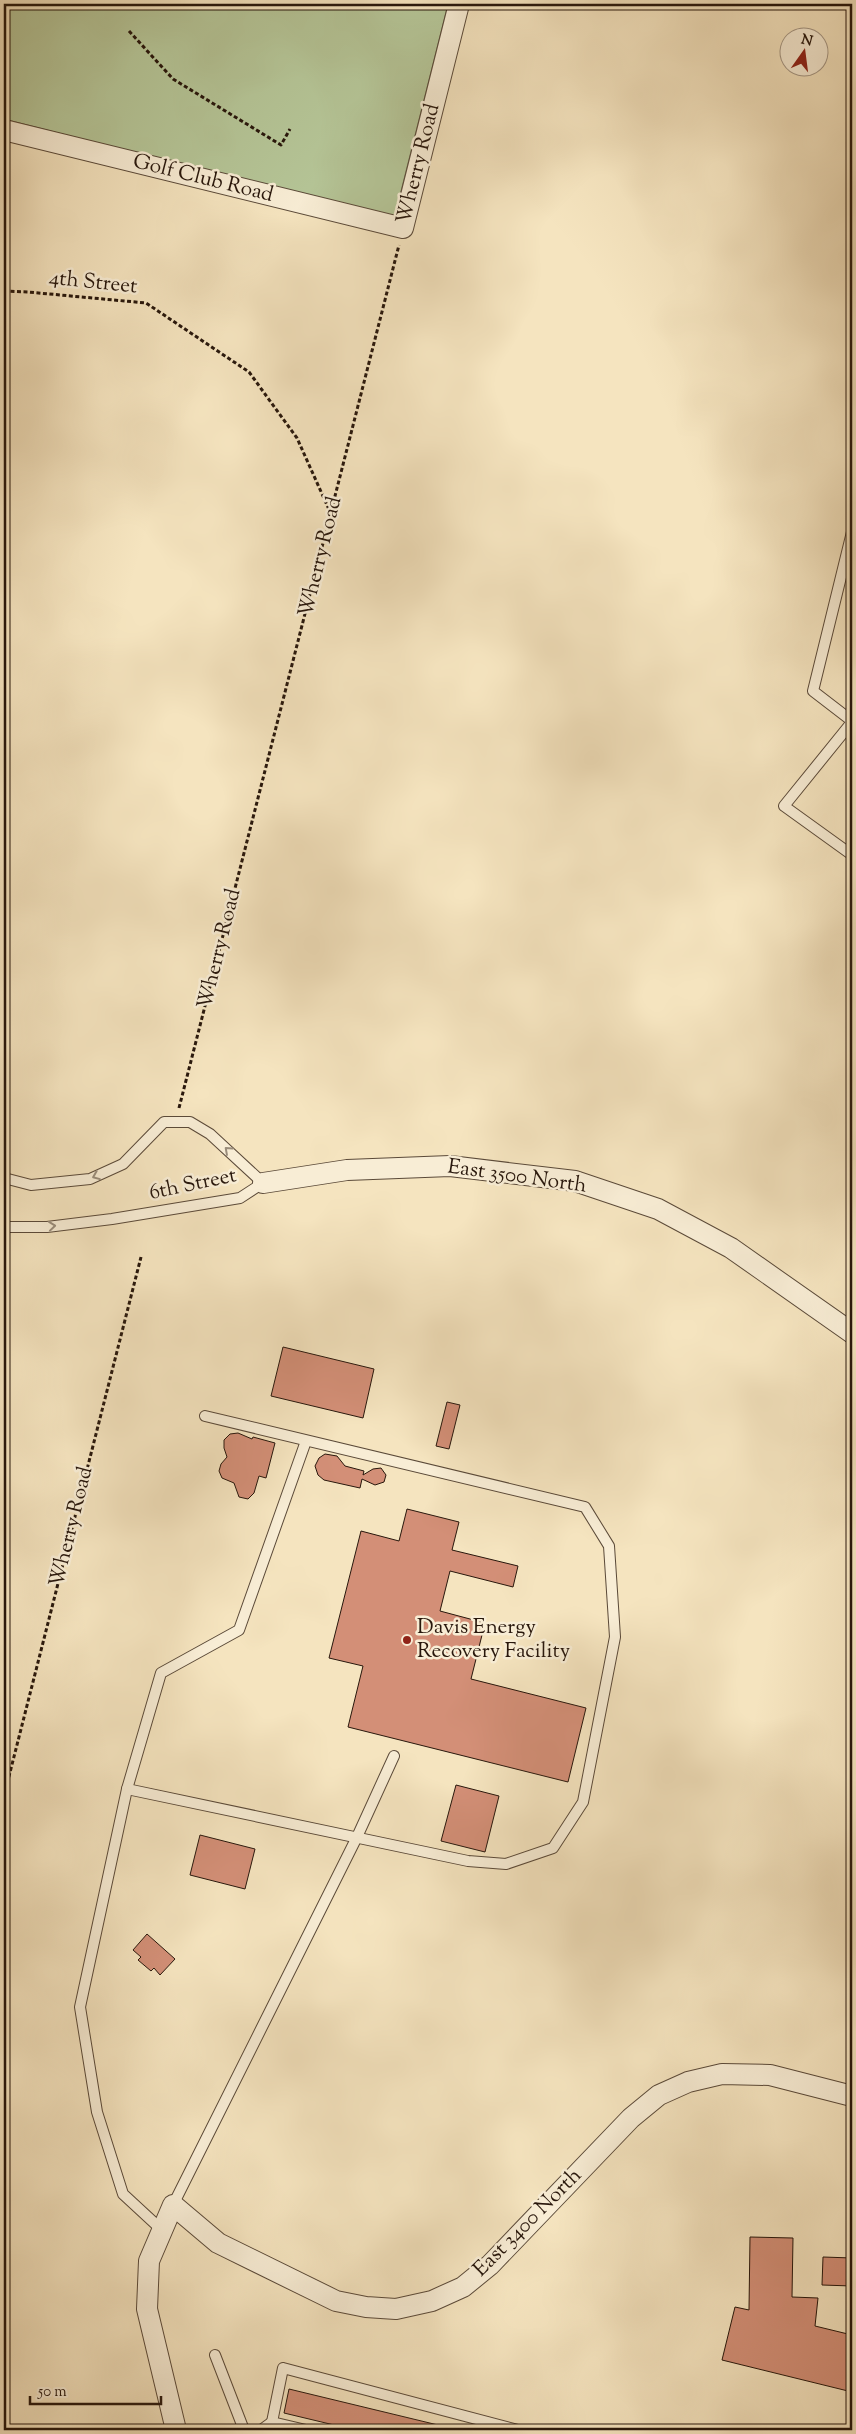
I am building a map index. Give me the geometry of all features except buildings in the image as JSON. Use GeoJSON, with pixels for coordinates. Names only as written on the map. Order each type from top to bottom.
{"type":"FeatureCollection","features":[{"type":"Feature","properties":{"kind":"street","name":"Wherry Road"},"geometry":{"type":"LineString","coordinates":[[403,228],[459,4]]}},
{"type":"Feature","properties":{"kind":"street","name":"Golf Club Road"},"geometry":{"type":"LineString","coordinates":[[4,130],[403,228]]}},
{"type":"Feature","properties":{"kind":"street","name":"East 3500 North"},"geometry":{"type":"LineString","coordinates":[[264,1183],[347,1170],[450,1166],[575,1181],[658,1209],[730,1248],[852,1332]]}},
{"type":"Feature","properties":{"kind":"street","name":"East 3400 North"},"geometry":{"type":"LineString","coordinates":[[174,2205],[218,2243],[336,2301],[366,2307],[396,2308],[432,2301],[463,2287],[490,2265],[631,2118],[659,2095],[688,2082],[722,2074],[770,2075],[852,2096]]}},
{"type":"Feature","properties":{"kind":"street"},"geometry":{"type":"LineString","coordinates":[[174,2205],[149,2262],[147,2309],[176,2430]]}},
{"type":"Feature","properties":{"kind":"lane"},"geometry":{"type":"LineString","coordinates":[[852,532],[813,691],[852,721],[784,806],[852,855]]}},
{"type":"Feature","properties":{"kind":"lane","name":"6th Street"},"geometry":{"type":"LineString","coordinates":[[4,1178],[31,1185],[90,1180],[123,1164],[164,1122],[190,1122],[210,1134],[264,1183],[240,1198],[112,1219],[47,1227],[4,1227]]}},
{"type":"Feature","properties":{"kind":"lane"},"geometry":{"type":"LineString","coordinates":[[128,1789],[468,1861],[506,1864],[553,1848],[583,1802],[615,1637],[608,1546],[585,1507],[306,1442],[205,1416]]}},
{"type":"Feature","properties":{"kind":"lane"},"geometry":{"type":"LineString","coordinates":[[163,2231],[123,2194],[97,2112],[80,2007],[128,1789],[161,1673],[240,1630],[306,1442]]}},
{"type":"Feature","properties":{"kind":"lane"},"geometry":{"type":"LineString","coordinates":[[174,2205],[357,1837],[394,1756]]}},
{"type":"Feature","properties":{"kind":"lane"},"geometry":{"type":"LineString","coordinates":[[215,2355],[244,2430]]}},
{"type":"Feature","properties":{"kind":"lane"},"geometry":{"type":"LineString","coordinates":[[261,2430],[272,2422],[283,2368],[518,2430]]}},
{"type":"Feature","properties":{"kind":"lane"},"geometry":{"type":"LineString","coordinates":[[272,2422],[306,2430]]}},
{"type":"Feature","properties":{"kind":"path"},"geometry":{"type":"LineString","coordinates":[[129,31],[173,79],[282,145],[290,129]]}},
{"type":"Feature","properties":{"kind":"path","name":"Wherry Road"},"geometry":{"type":"LineString","coordinates":[[179,1109],[332,516],[403,228]]}},
{"type":"Feature","properties":{"kind":"path","name":"4th Street"},"geometry":{"type":"LineString","coordinates":[[4,292],[28,292],[146,303],[249,372],[297,438],[332,516]]}},
{"type":"Feature","properties":{"kind":"path","name":"Wherry Road"},"geometry":{"type":"LineString","coordinates":[[4,1796],[141,1257]]}},
{"type":"Feature","properties":{"kind":"green space"},"geometry":{"type":"Polygon","coordinates":[[[4,4],[448,4],[394,219],[4,119],[4,4]]]}},
{"type":"Feature","properties":{"kind":"place","name":"Davis Energy Recovery Facility"},"geometry":{"type":"Point","coordinates":[407,1640]}}]}
